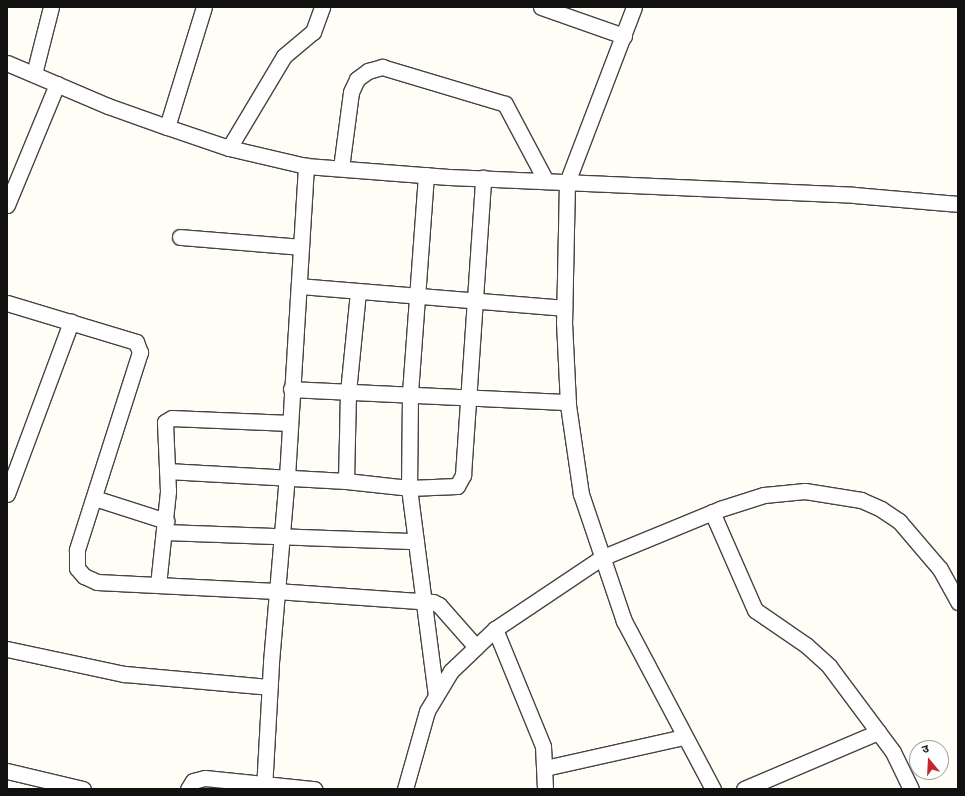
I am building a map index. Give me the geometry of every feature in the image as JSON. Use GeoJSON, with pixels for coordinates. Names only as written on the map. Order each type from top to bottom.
{"type":"FeatureCollection","features":[{"type":"Feature","properties":{"kind":"street"},"geometry":{"type":"LineString","coordinates":[[34,74],[51,7]]}},
{"type":"Feature","properties":{"kind":"street"},"geometry":{"type":"LineString","coordinates":[[167,127],[204,7]]}},
{"type":"Feature","properties":{"kind":"street"},"geometry":{"type":"LineString","coordinates":[[229,148],[284,56],[313,32],[322,7]]}},
{"type":"Feature","properties":{"kind":"street"},"geometry":{"type":"LineString","coordinates":[[541,7],[624,36]]}},
{"type":"Feature","properties":{"kind":"street"},"geometry":{"type":"LineString","coordinates":[[634,7],[568,182],[564,308],[568,402],[581,494],[601,558],[624,621],[684,737],[713,789]]}},
{"type":"Feature","properties":{"kind":"street"},"geometry":{"type":"LineString","coordinates":[[7,62],[57,84],[167,127],[229,148],[306,166],[426,175],[767,191],[958,204]]}},
{"type":"Feature","properties":{"kind":"street"},"geometry":{"type":"LineString","coordinates":[[341,168],[351,92],[357,79],[368,71],[382,67],[505,104],[546,181]]}},
{"type":"Feature","properties":{"kind":"street"},"geometry":{"type":"LineString","coordinates":[[7,205],[57,84]]}},
{"type":"Feature","properties":{"kind":"street"},"geometry":{"type":"LineString","coordinates":[[264,786],[276,591],[283,534],[287,477],[291,389],[306,166]]}},
{"type":"Feature","properties":{"kind":"street"},"geometry":{"type":"LineString","coordinates":[[426,175],[410,395],[408,488],[436,695]]}},
{"type":"Feature","properties":{"kind":"street"},"geometry":{"type":"LineString","coordinates":[[167,471],[346,481],[408,488],[454,488],[459,484],[463,475],[467,397],[476,300],[483,178]]}},
{"type":"Feature","properties":{"kind":"street"},"geometry":{"type":"LineString","coordinates":[[180,237],[301,247]]}},
{"type":"Feature","properties":{"kind":"street"},"geometry":{"type":"LineString","coordinates":[[299,286],[564,308]]}},
{"type":"Feature","properties":{"kind":"street"},"geometry":{"type":"LineString","coordinates":[[346,481],[348,392],[358,291]]}},
{"type":"Feature","properties":{"kind":"street"},"geometry":{"type":"LineString","coordinates":[[7,303],[136,342],[140,352],[77,550],[77,568],[84,576],[97,582],[276,591],[424,601],[439,605],[476,647]]}},
{"type":"Feature","properties":{"kind":"street"},"geometry":{"type":"LineString","coordinates":[[7,494],[71,322]]}},
{"type":"Feature","properties":{"kind":"street"},"geometry":{"type":"LineString","coordinates":[[291,389],[568,402]]}},
{"type":"Feature","properties":{"kind":"street"},"geometry":{"type":"LineString","coordinates":[[158,585],[166,526],[167,471],[164,427],[168,419],[289,423]]}},
{"type":"Feature","properties":{"kind":"street"},"geometry":{"type":"LineString","coordinates":[[405,789],[427,711],[436,695],[451,671],[495,629],[601,558],[712,512],[764,495],[805,491],[861,500],[881,508],[899,521],[940,570],[958,602]]}},
{"type":"Feature","properties":{"kind":"street"},"geometry":{"type":"LineString","coordinates":[[94,498],[166,526],[416,541]]}},
{"type":"Feature","properties":{"kind":"street"},"geometry":{"type":"LineString","coordinates":[[712,512],[755,610],[821,657],[899,761],[911,789]]}},
{"type":"Feature","properties":{"kind":"street"},"geometry":{"type":"LineString","coordinates":[[495,629],[543,746],[546,768],[545,789]]}},
{"type":"Feature","properties":{"kind":"street"},"geometry":{"type":"LineString","coordinates":[[7,649],[124,674],[269,687]]}},
{"type":"Feature","properties":{"kind":"street"},"geometry":{"type":"LineString","coordinates":[[744,789],[878,732]]}},
{"type":"Feature","properties":{"kind":"street"},"geometry":{"type":"LineString","coordinates":[[546,768],[684,737]]}},
{"type":"Feature","properties":{"kind":"street"},"geometry":{"type":"LineString","coordinates":[[7,771],[83,789]]}},
{"type":"Feature","properties":{"kind":"street"},"geometry":{"type":"LineString","coordinates":[[188,789],[193,781],[204,778],[264,786],[314,789]]}}]}
